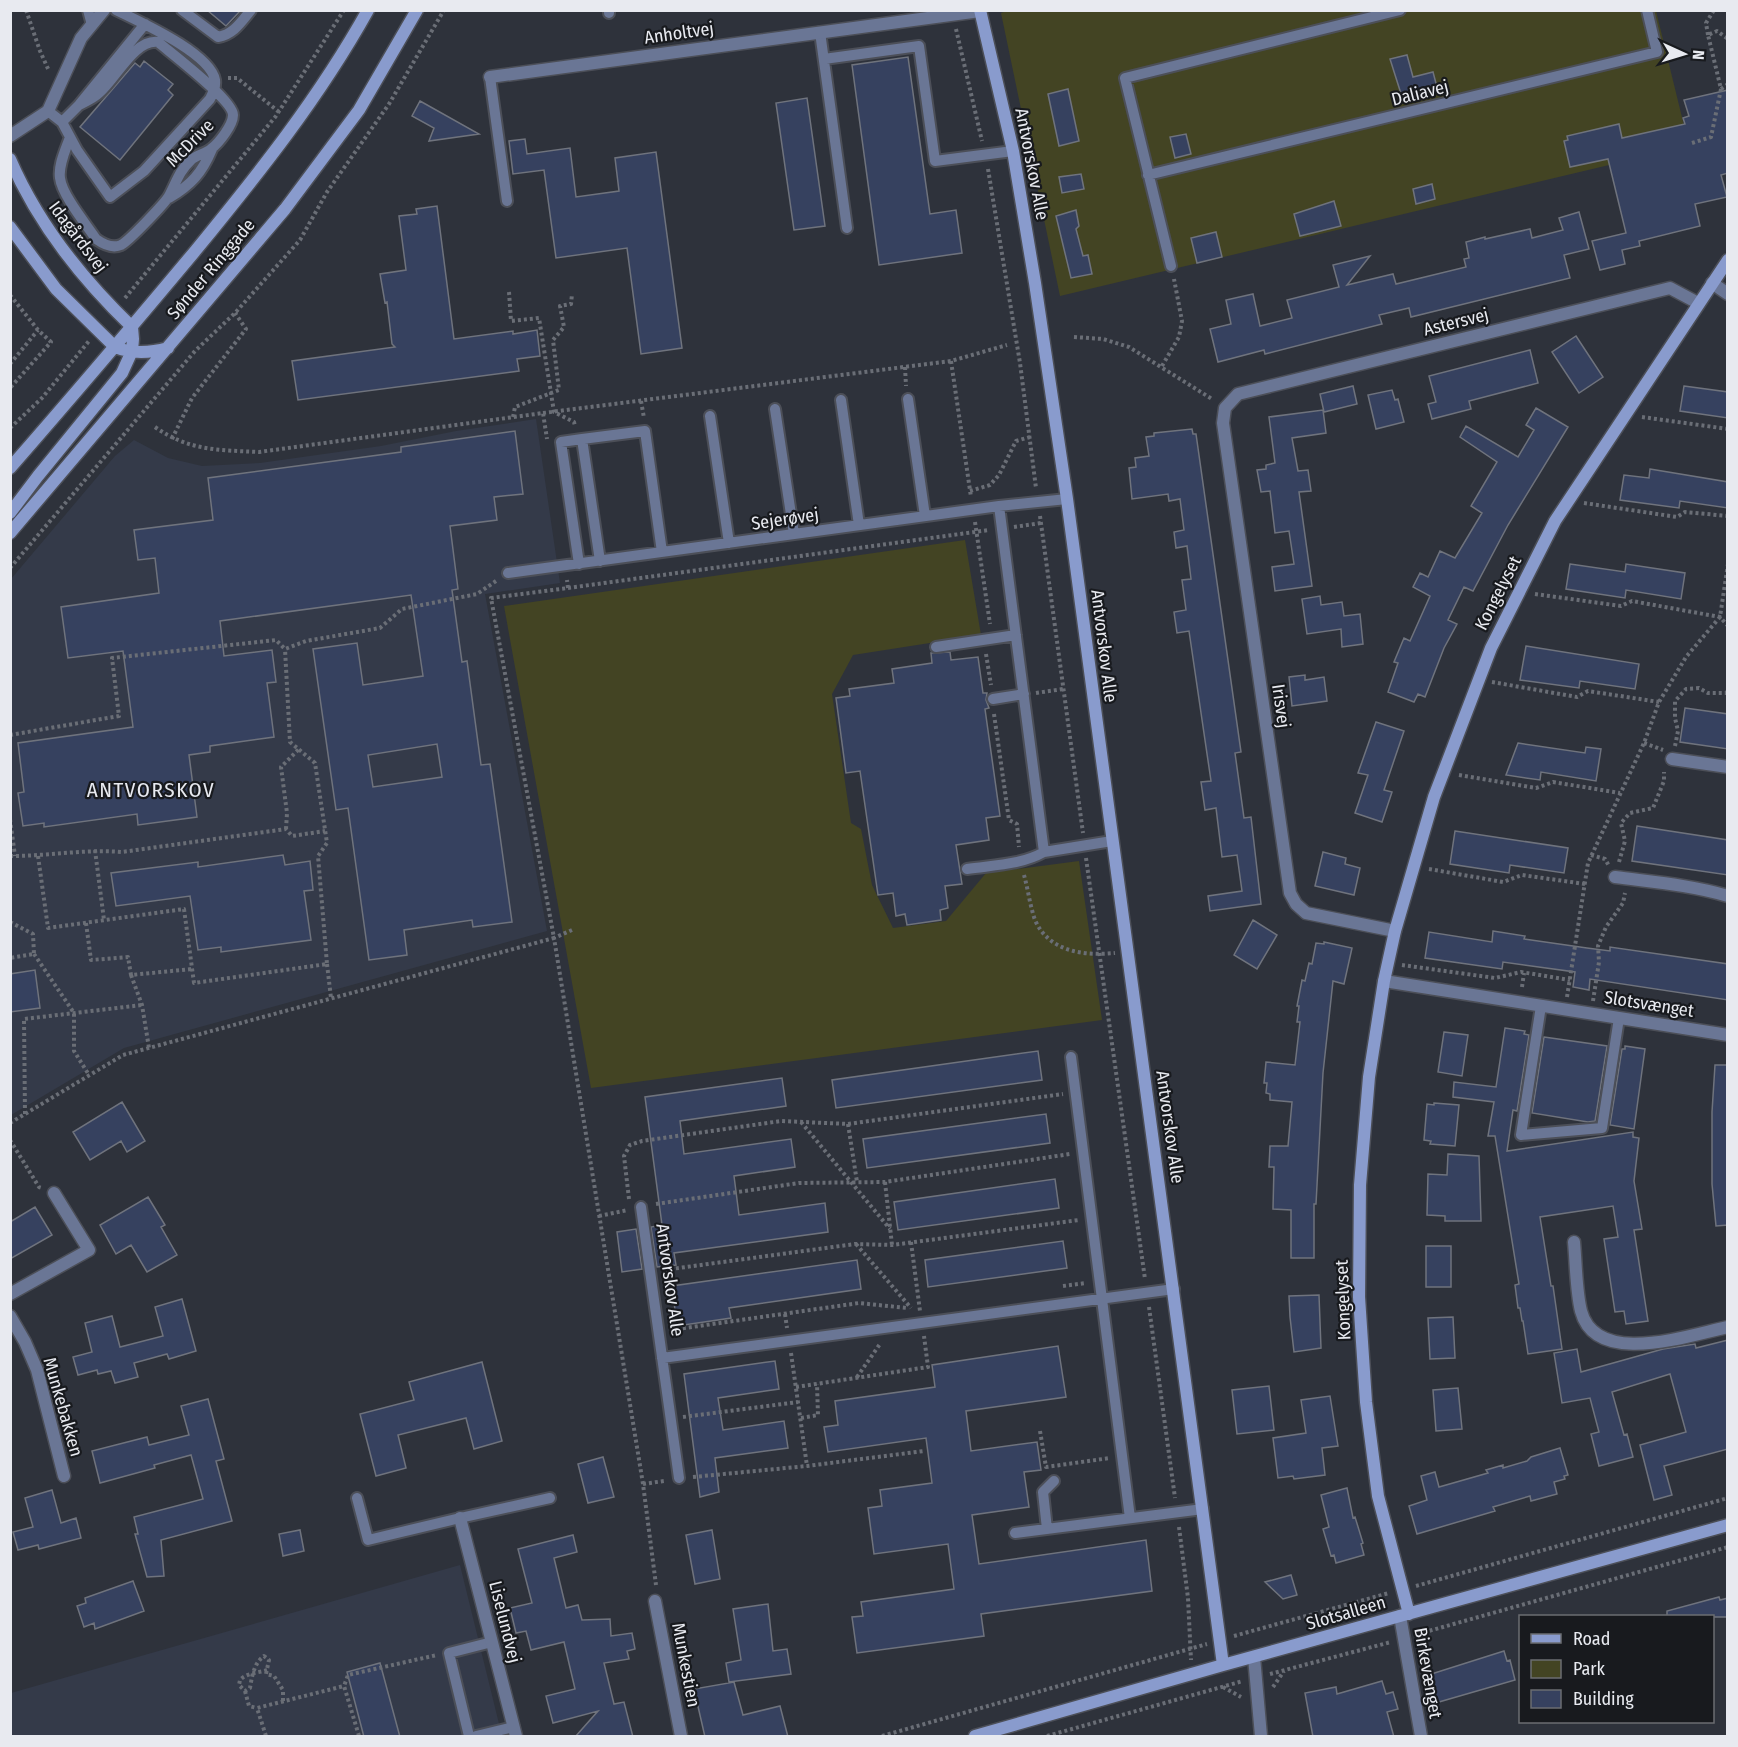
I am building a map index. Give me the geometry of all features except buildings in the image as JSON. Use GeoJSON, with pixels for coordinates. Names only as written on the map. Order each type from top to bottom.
{"type":"FeatureCollection","features":[{"type":"Feature","properties":{"kind":"street"},"geometry":{"type":"LineString","coordinates":[[10,136],[48,111],[81,38],[104,10]]}},
{"type":"Feature","properties":{"kind":"street","name":"Sønder Ringgade"},"geometry":{"type":"LineString","coordinates":[[10,468],[132,327],[264,167],[340,60],[368,10]]}},
{"type":"Feature","properties":{"kind":"street","name":"Sønder Ringgade"},"geometry":{"type":"LineString","coordinates":[[10,533],[285,209],[359,110],[417,10]]}},
{"type":"Feature","properties":{"kind":"street","name":"Anholtvej"},"geometry":{"type":"LineString","coordinates":[[490,77],[980,10]]}},
{"type":"Feature","properties":{"kind":"street","name":"Antvorskov Alle"},"geometry":{"type":"LineString","coordinates":[[980,10],[1013,151],[1067,499],[1223,1665]]}},
{"type":"Feature","properties":{"kind":"street","name":"Idagårdsvej"},"geometry":{"type":"LineString","coordinates":[[10,159],[33,207],[48,231],[85,280],[132,327]]}},
{"type":"Feature","properties":{"kind":"street"},"geometry":{"type":"LineString","coordinates":[[10,227],[56,289],[115,347],[132,351],[155,351],[168,348]]}},
{"type":"Feature","properties":{"kind":"street","name":"Kongelyset"},"geometry":{"type":"LineString","coordinates":[[1404,1615],[1402,1590],[1378,1496],[1366,1402],[1359,1297],[1360,1185],[1369,1077],[1384,981],[1395,931],[1443,773],[1491,648],[1555,521],[1728,260]]}},
{"type":"Feature","properties":{"kind":"street"},"geometry":{"type":"LineString","coordinates":[[1712,283],[1728,294]]}},
{"type":"Feature","properties":{"kind":"street","name":"Astersvej"},"geometry":{"type":"LineString","coordinates":[[1225,408],[1238,394],[1670,288],[1698,303]]}},
{"type":"Feature","properties":{"kind":"street"},"geometry":{"type":"LineString","coordinates":[[10,513],[122,373],[132,351],[132,327]]}},
{"type":"Feature","properties":{"kind":"street","name":"Irisvej"},"geometry":{"type":"LineString","coordinates":[[1225,408],[1223,423],[1290,893],[1296,904],[1306,913],[1395,931]]}},
{"type":"Feature","properties":{"kind":"street"},"geometry":{"type":"LineString","coordinates":[[1672,759],[1728,767]]}},
{"type":"Feature","properties":{"kind":"street"},"geometry":{"type":"LineString","coordinates":[[1621,878],[1681,886],[1728,896]]}},
{"type":"Feature","properties":{"kind":"street"},"geometry":{"type":"LineString","coordinates":[[1384,981],[1565,1009]]}},
{"type":"Feature","properties":{"kind":"street","name":"Slotsvænget"},"geometry":{"type":"LineString","coordinates":[[1565,1009],[1728,1035]]}},
{"type":"Feature","properties":{"kind":"street"},"geometry":{"type":"LineString","coordinates":[[10,1294],[88,1250],[54,1193]]}},
{"type":"Feature","properties":{"kind":"street"},"geometry":{"type":"LineString","coordinates":[[1574,1242],[1581,1312],[1590,1329],[1604,1338],[1622,1343],[1651,1344],[1728,1327]]}},
{"type":"Feature","properties":{"kind":"street","name":"Munkebakken"},"geometry":{"type":"LineString","coordinates":[[10,1316],[37,1370],[64,1476]]}},
{"type":"Feature","properties":{"kind":"street","name":"Liselundvej"},"geometry":{"type":"LineString","coordinates":[[460,1518],[515,1732]]}},
{"type":"Feature","properties":{"kind":"street","name":"Slotsalleen"},"geometry":{"type":"LineString","coordinates":[[975,1737],[1223,1665],[1728,1525]]}},
{"type":"Feature","properties":{"kind":"street","name":"Munkestien"},"geometry":{"type":"LineString","coordinates":[[655,1601],[681,1737]]}},
{"type":"Feature","properties":{"kind":"street","name":"Birkevænget"},"geometry":{"type":"LineString","coordinates":[[1404,1615],[1421,1737]]}},
{"type":"Feature","properties":{"kind":"street"},"geometry":{"type":"LineString","coordinates":[[1254,1658],[1261,1737]]}},
{"type":"Feature","properties":{"kind":"lane"},"geometry":{"type":"LineString","coordinates":[[88,10],[92,24]]}},
{"type":"Feature","properties":{"kind":"lane"},"geometry":{"type":"LineString","coordinates":[[48,111],[66,129],[77,150],[110,197],[144,171],[210,99],[214,84],[210,68],[166,34],[116,10]]}},
{"type":"Feature","properties":{"kind":"lane"},"geometry":{"type":"LineString","coordinates":[[182,10],[218,37],[226,36],[233,31],[250,10]]}},
{"type":"Feature","properties":{"kind":"lane"},"geometry":{"type":"LineString","coordinates":[[1171,266],[1125,78],[1400,10]]}},
{"type":"Feature","properties":{"kind":"lane","name":"Daliavej"},"geometry":{"type":"LineString","coordinates":[[1148,175],[1657,52],[1647,10]]}},
{"type":"Feature","properties":{"kind":"lane"},"geometry":{"type":"LineString","coordinates":[[66,129],[79,105],[145,24]]}},
{"type":"Feature","properties":{"kind":"lane"},"geometry":{"type":"LineString","coordinates":[[820,32],[847,228]]}},
{"type":"Feature","properties":{"kind":"lane","name":"McDrive"},"geometry":{"type":"LineString","coordinates":[[66,129],[60,178],[66,194],[96,239],[117,246],[129,240],[169,198],[178,175],[192,159],[212,148],[230,126],[233,118],[230,104],[214,84],[158,42],[150,41],[139,47],[99,94],[79,105]]}},
{"type":"Feature","properties":{"kind":"lane"},"geometry":{"type":"LineString","coordinates":[[824,59],[919,46],[935,161],[1013,151]]}},
{"type":"Feature","properties":{"kind":"lane"},"geometry":{"type":"LineString","coordinates":[[490,77],[507,201]]}},
{"type":"Feature","properties":{"kind":"lane"},"geometry":{"type":"LineString","coordinates":[[908,399],[925,516]]}},
{"type":"Feature","properties":{"kind":"lane"},"geometry":{"type":"LineString","coordinates":[[841,400],[859,525]]}},
{"type":"Feature","properties":{"kind":"lane"},"geometry":{"type":"LineString","coordinates":[[775,409],[794,534]]}},
{"type":"Feature","properties":{"kind":"lane"},"geometry":{"type":"LineString","coordinates":[[710,416],[729,543]]}},
{"type":"Feature","properties":{"kind":"lane"},"geometry":{"type":"LineString","coordinates":[[579,564],[561,442],[645,430],[662,552]]}},
{"type":"Feature","properties":{"kind":"lane"},"geometry":{"type":"LineString","coordinates":[[582,439],[600,561]]}},
{"type":"Feature","properties":{"kind":"lane","name":"Sejerøvej"},"geometry":{"type":"LineString","coordinates":[[508,573],[999,506],[1067,499]]}},
{"type":"Feature","properties":{"kind":"lane"},"geometry":{"type":"LineString","coordinates":[[999,506],[1044,852]]}},
{"type":"Feature","properties":{"kind":"lane"},"geometry":{"type":"LineString","coordinates":[[936,647],[1016,635]]}},
{"type":"Feature","properties":{"kind":"lane"},"geometry":{"type":"LineString","coordinates":[[993,699],[1024,694]]}},
{"type":"Feature","properties":{"kind":"lane"},"geometry":{"type":"LineString","coordinates":[[968,869],[1020,862],[1032,859],[1044,852],[1112,841]]}},
{"type":"Feature","properties":{"kind":"lane"},"geometry":{"type":"LineString","coordinates":[[1541,1005],[1521,1135],[1602,1128],[1619,1018]]}},
{"type":"Feature","properties":{"kind":"lane"},"geometry":{"type":"LineString","coordinates":[[1071,1057],[1130,1518]]}},
{"type":"Feature","properties":{"kind":"lane","name":"Antvorskov Alle"},"geometry":{"type":"LineString","coordinates":[[641,1207],[679,1478]]}},
{"type":"Feature","properties":{"kind":"lane","name":"Antvorskov Alle"},"geometry":{"type":"LineString","coordinates":[[662,1358],[1174,1289]]}},
{"type":"Feature","properties":{"kind":"lane"},"geometry":{"type":"LineString","coordinates":[[1047,1528],[1043,1492],[1054,1481]]}},
{"type":"Feature","properties":{"kind":"lane"},"geometry":{"type":"LineString","coordinates":[[357,1498],[368,1540],[550,1498]]}},
{"type":"Feature","properties":{"kind":"lane"},"geometry":{"type":"LineString","coordinates":[[1015,1533],[1203,1509]]}},
{"type":"Feature","properties":{"kind":"lane"},"geometry":{"type":"LineString","coordinates":[[469,1737],[449,1653],[492,1642]]}},
{"type":"Feature","properties":{"kind":"lane"},"geometry":{"type":"LineString","coordinates":[[476,1737],[515,1732]]}},
{"type":"Feature","properties":{"kind":"path"},"geometry":{"type":"LineString","coordinates":[[26,10],[51,75],[61,81]]}},
{"type":"Feature","properties":{"kind":"path"},"geometry":{"type":"LineString","coordinates":[[114,310],[279,112],[344,10]]}},
{"type":"Feature","properties":{"kind":"path"},"geometry":{"type":"LineString","coordinates":[[10,568],[195,351],[235,313],[300,240],[327,192],[389,104],[444,10]]}},
{"type":"Feature","properties":{"kind":"path"},"geometry":{"type":"LineString","coordinates":[[1692,142],[1711,137],[1721,89],[1706,23],[1714,10]]}},
{"type":"Feature","properties":{"kind":"path"},"geometry":{"type":"LineString","coordinates":[[1708,35],[1717,31],[1728,39]]}},
{"type":"Feature","properties":{"kind":"path"},"geometry":{"type":"LineString","coordinates":[[214,84],[237,78],[279,112]]}},
{"type":"Feature","properties":{"kind":"path"},"geometry":{"type":"LineString","coordinates":[[1721,89],[1728,84]]}},
{"type":"Feature","properties":{"kind":"path"},"geometry":{"type":"LineString","coordinates":[[1162,366],[1179,337],[1182,321],[1171,266]]}},
{"type":"Feature","properties":{"kind":"path"},"geometry":{"type":"LineString","coordinates":[[508,292],[511,321],[539,318],[554,412]]}},
{"type":"Feature","properties":{"kind":"path"},"geometry":{"type":"LineString","coordinates":[[513,417],[515,407],[559,390],[553,340],[564,327],[561,306],[571,304],[572,294]]}},
{"type":"Feature","properties":{"kind":"path"},"geometry":{"type":"LineString","coordinates":[[10,295],[38,330],[51,342],[10,388]]}},
{"type":"Feature","properties":{"kind":"path"},"geometry":{"type":"LineString","coordinates":[[172,440],[192,398],[246,329],[235,313]]}},
{"type":"Feature","properties":{"kind":"path"},"geometry":{"type":"LineString","coordinates":[[10,363],[38,330]]}},
{"type":"Feature","properties":{"kind":"path"},"geometry":{"type":"LineString","coordinates":[[10,428],[42,398],[97,331]]}},
{"type":"Feature","properties":{"kind":"path"},"geometry":{"type":"LineString","coordinates":[[1074,337],[1103,339],[1129,347],[1225,408]]}},
{"type":"Feature","properties":{"kind":"path"},"geometry":{"type":"LineString","coordinates":[[155,427],[172,440],[211,450],[259,452],[951,361],[1008,345]]}},
{"type":"Feature","properties":{"kind":"path"},"geometry":{"type":"LineString","coordinates":[[554,412],[574,422],[582,439]]}},
{"type":"Feature","properties":{"kind":"path"},"geometry":{"type":"LineString","coordinates":[[543,413],[548,448]]}},
{"type":"Feature","properties":{"kind":"path"},"geometry":{"type":"LineString","coordinates":[[1625,415],[1728,429]]}},
{"type":"Feature","properties":{"kind":"path"},"geometry":{"type":"LineString","coordinates":[[970,491],[990,485],[999,475],[1016,441],[1030,438]]}},
{"type":"Feature","properties":{"kind":"path"},"geometry":{"type":"LineString","coordinates":[[1569,500],[1677,517],[1685,512],[1728,516]]}},
{"type":"Feature","properties":{"kind":"path"},"geometry":{"type":"LineString","coordinates":[[655,1601],[657,1595],[643,1484],[554,938],[491,598],[1041,523]]}},
{"type":"Feature","properties":{"kind":"path"},"geometry":{"type":"LineString","coordinates":[[1565,1009],[1588,863],[1646,738],[1659,702],[1686,657],[1720,616],[1728,564]]}},
{"type":"Feature","properties":{"kind":"path"},"geometry":{"type":"LineString","coordinates":[[565,566],[568,588]]}},
{"type":"Feature","properties":{"kind":"path"},"geometry":{"type":"LineString","coordinates":[[285,649],[306,641],[380,628],[402,609],[477,594],[508,573]]}},
{"type":"Feature","properties":{"kind":"path"},"geometry":{"type":"LineString","coordinates":[[1519,592],[1621,606],[1632,601],[1720,616],[1728,626]]}},
{"type":"Feature","properties":{"kind":"path"},"geometry":{"type":"LineString","coordinates":[[10,735],[119,716],[112,658],[276,640],[285,649],[290,742],[315,762],[327,843],[318,856],[331,998]]}},
{"type":"Feature","properties":{"kind":"path"},"geometry":{"type":"LineString","coordinates":[[1479,679],[1577,697],[1588,691],[1659,702]]}},
{"type":"Feature","properties":{"kind":"path"},"geometry":{"type":"LineString","coordinates":[[1024,694],[1063,689]]}},
{"type":"Feature","properties":{"kind":"path"},"geometry":{"type":"LineString","coordinates":[[299,749],[281,767],[286,829],[292,836],[325,831]]}},
{"type":"Feature","properties":{"kind":"path"},"geometry":{"type":"LineString","coordinates":[[1443,773],[1536,788],[1553,782],[1620,793]]}},
{"type":"Feature","properties":{"kind":"path"},"geometry":{"type":"LineString","coordinates":[[10,819],[13,856],[38,856],[95,850],[122,852],[286,829]]}},
{"type":"Feature","properties":{"kind":"path"},"geometry":{"type":"LineString","coordinates":[[95,850],[104,920]]}},
{"type":"Feature","properties":{"kind":"path"},"geometry":{"type":"LineString","coordinates":[[38,856],[48,928],[184,909],[194,983],[327,964]]}},
{"type":"Feature","properties":{"kind":"path"},"geometry":{"type":"LineString","coordinates":[[1414,866],[1503,882],[1522,875],[1585,884]]}},
{"type":"Feature","properties":{"kind":"path"},"geometry":{"type":"LineString","coordinates":[[1591,1013],[1599,962],[1598,946],[1606,927],[1623,903],[1621,878]]}},
{"type":"Feature","properties":{"kind":"path"},"geometry":{"type":"LineString","coordinates":[[10,922],[33,934],[34,954],[75,1013],[74,1051],[89,1075]]}},
{"type":"Feature","properties":{"kind":"path"},"geometry":{"type":"LineString","coordinates":[[86,923],[91,960],[128,957],[131,975],[142,1005],[149,1048]]}},
{"type":"Feature","properties":{"kind":"path"},"geometry":{"type":"LineString","coordinates":[[10,1123],[123,1055],[554,938],[572,930]]}},
{"type":"Feature","properties":{"kind":"path"},"geometry":{"type":"LineString","coordinates":[[10,958],[34,954]]}},
{"type":"Feature","properties":{"kind":"path"},"geometry":{"type":"LineString","coordinates":[[1388,962],[1495,978],[1521,972],[1570,980]]}},
{"type":"Feature","properties":{"kind":"path"},"geometry":{"type":"LineString","coordinates":[[131,975],[192,969]]}},
{"type":"Feature","properties":{"kind":"path"},"geometry":{"type":"LineString","coordinates":[[25,1114],[24,1019],[142,1005]]}},
{"type":"Feature","properties":{"kind":"path"},"geometry":{"type":"LineString","coordinates":[[641,1207],[630,1206],[624,1156],[630,1145],[642,1141],[782,1120],[848,1124],[1076,1092]]}},
{"type":"Feature","properties":{"kind":"path"},"geometry":{"type":"LineString","coordinates":[[801,1122],[890,1229]]}},
{"type":"Feature","properties":{"kind":"path"},"geometry":{"type":"LineString","coordinates":[[848,1124],[854,1183]]}},
{"type":"Feature","properties":{"kind":"path"},"geometry":{"type":"LineString","coordinates":[[10,1140],[39,1188],[54,1193]]}},
{"type":"Feature","properties":{"kind":"path"},"geometry":{"type":"LineString","coordinates":[[599,1216],[641,1207],[799,1183],[885,1182],[1083,1152]]}},
{"type":"Feature","properties":{"kind":"path"},"geometry":{"type":"LineString","coordinates":[[885,1182],[892,1245]]}},
{"type":"Feature","properties":{"kind":"path"},"geometry":{"type":"LineString","coordinates":[[650,1272],[855,1244],[892,1245],[1092,1218]]}},
{"type":"Feature","properties":{"kind":"path"},"geometry":{"type":"LineString","coordinates":[[796,1387],[928,1367],[911,1242]]}},
{"type":"Feature","properties":{"kind":"path"},"geometry":{"type":"LineString","coordinates":[[855,1244],[910,1308]]}},
{"type":"Feature","properties":{"kind":"path"},"geometry":{"type":"LineString","coordinates":[[1133,1277],[1144,1276]]}},
{"type":"Feature","properties":{"kind":"path"},"geometry":{"type":"LineString","coordinates":[[1055,1288],[1100,1281]]}},
{"type":"Feature","properties":{"kind":"path"},"geometry":{"type":"LineString","coordinates":[[658,1331],[859,1303],[910,1308],[931,1305]]}},
{"type":"Feature","properties":{"kind":"path"},"geometry":{"type":"LineString","coordinates":[[785,1314],[807,1466]]}},
{"type":"Feature","properties":{"kind":"path"},"geometry":{"type":"LineString","coordinates":[[856,1377],[893,1326]]}},
{"type":"Feature","properties":{"kind":"path"},"geometry":{"type":"LineString","coordinates":[[801,1419],[818,1415],[817,1384]]}},
{"type":"Feature","properties":{"kind":"path"},"geometry":{"type":"LineString","coordinates":[[671,1419],[798,1402]]}},
{"type":"Feature","properties":{"kind":"path"},"geometry":{"type":"LineString","coordinates":[[1040,1431],[1046,1467],[1122,1456]]}},
{"type":"Feature","properties":{"kind":"path"},"geometry":{"type":"LineString","coordinates":[[643,1484],[924,1451]]}},
{"type":"Feature","properties":{"kind":"path"},"geometry":{"type":"LineString","coordinates":[[882,1737],[1728,1498]]}},
{"type":"Feature","properties":{"kind":"path"},"geometry":{"type":"LineString","coordinates":[[359,1737],[344,1686],[348,1675],[449,1653]]}},
{"type":"Feature","properties":{"kind":"path"},"geometry":{"type":"LineString","coordinates":[[245,1691],[250,1688],[258,1660],[264,1656],[269,1660],[266,1674],[274,1676],[283,1690],[283,1701]]}},
{"type":"Feature","properties":{"kind":"path"},"geometry":{"type":"LineString","coordinates":[[267,1670],[244,1676],[240,1680],[239,1685],[245,1691],[249,1706],[257,1708],[344,1686]]}},
{"type":"Feature","properties":{"kind":"path"},"geometry":{"type":"LineString","coordinates":[[257,1708],[266,1737]]}},
{"type":"Feature","properties":{"kind":"shaded area"},"geometry":{"type":"Polygon","coordinates":[[[536,419],[560,583],[485,594],[547,931],[124,1048],[11,1115],[11,579],[115,456],[134,440],[168,458],[202,466],[260,463],[381,446],[456,431],[536,419]]]}},
{"type":"Feature","properties":{"kind":"shaded area"},"geometry":{"type":"Polygon","coordinates":[[[460,1565],[502,1736],[11,1736],[11,1693],[460,1565]]]}},
{"type":"Feature","properties":{"kind":"green space"},"geometry":{"type":"Polygon","coordinates":[[[1009,10],[1656,11],[1689,146],[1060,296],[1001,13],[1009,10]]]}},
{"type":"Feature","properties":{"kind":"green space"},"geometry":{"type":"Polygon","coordinates":[[[965,540],[981,635],[853,655],[832,694],[851,823],[861,829],[872,885],[893,928],[946,921],[986,873],[1079,861],[1102,1020],[591,1088],[504,606],[965,540]]]}},
{"type":"Feature","properties":{"kind":"district","name":"ANTVORSKOV"},"geometry":{"type":"Point","coordinates":[151,790]}}]}
